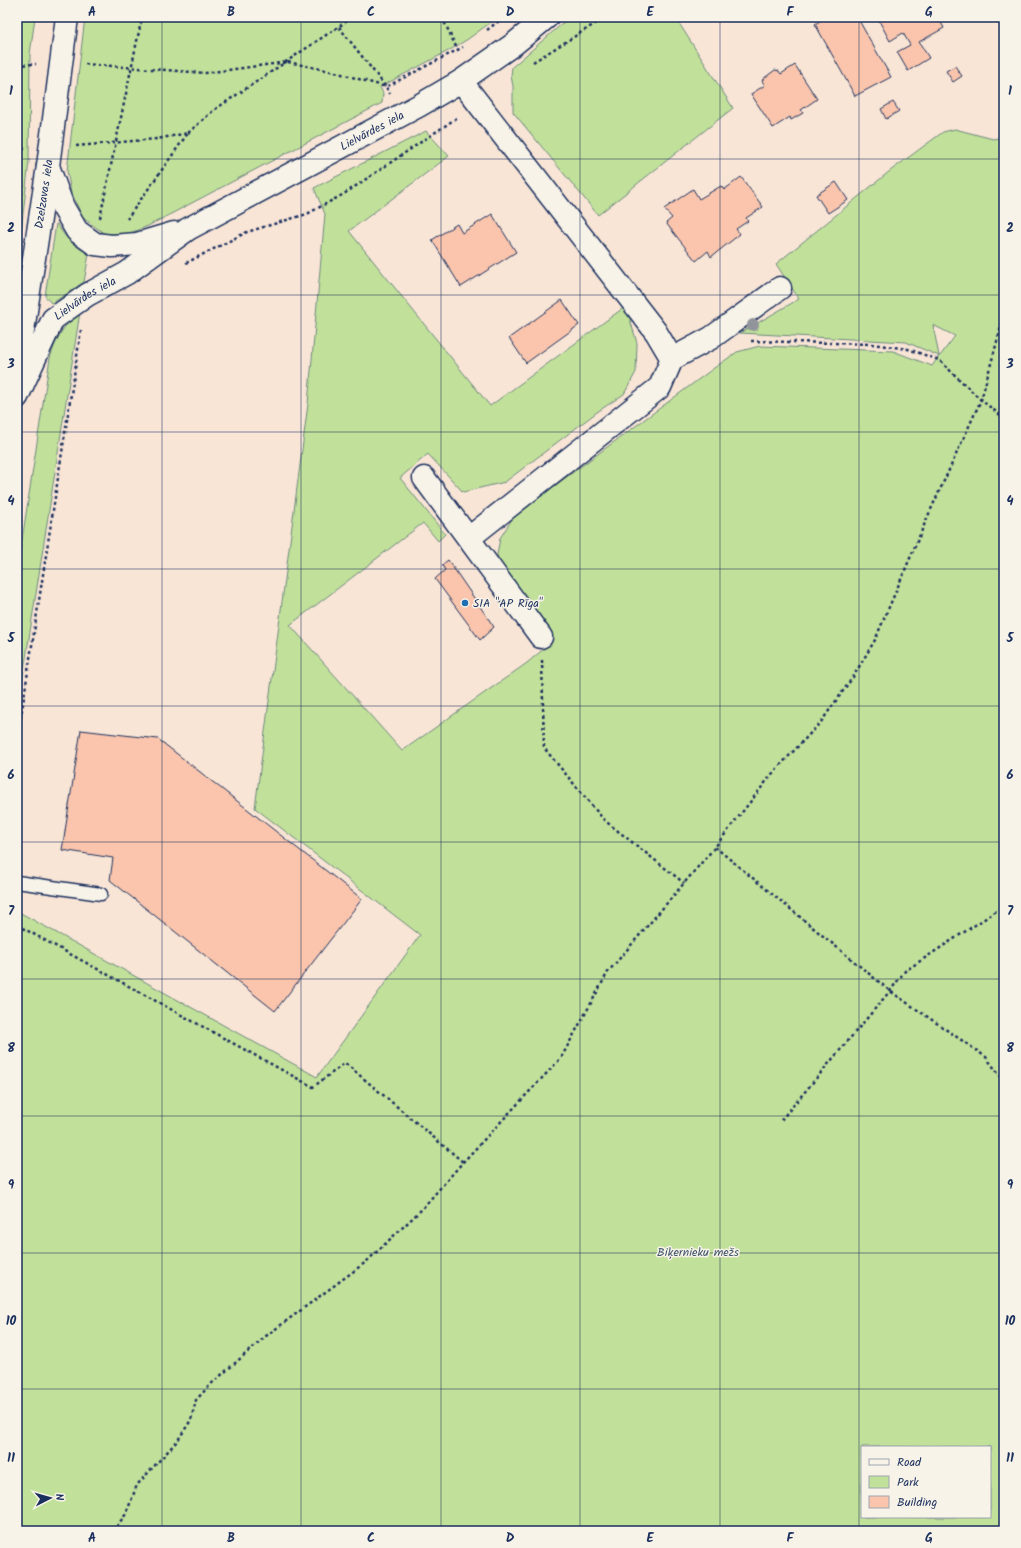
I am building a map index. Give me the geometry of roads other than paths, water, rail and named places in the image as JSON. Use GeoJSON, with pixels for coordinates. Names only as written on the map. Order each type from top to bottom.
{"type":"FeatureCollection","features":[{"type":"Feature","properties":{"kind":"street","name":"Dzelzavas iela"},"geometry":{"type":"LineString","coordinates":[[17,370],[49,157],[67,17]]}},
{"type":"Feature","properties":{"kind":"street","name":"Lielvārdes iela"},"geometry":{"type":"LineString","coordinates":[[17,397],[53,319],[87,295],[127,273],[188,229],[401,117],[461,81],[514,44],[547,17]]}},
{"type":"Feature","properties":{"kind":"street"},"geometry":{"type":"LineString","coordinates":[[461,81],[477,104],[656,332],[672,358]]}},
{"type":"Feature","properties":{"kind":"street","name":"Lielvārdes iela"},"geometry":{"type":"LineString","coordinates":[[49,157],[63,207],[77,231],[95,244],[112,246],[137,244],[188,229]]}},
{"type":"Feature","properties":{"kind":"street"},"geometry":{"type":"LineString","coordinates":[[469,538],[660,387],[672,358],[711,338],[780,288]]}},
{"type":"Feature","properties":{"kind":"street"},"geometry":{"type":"LineString","coordinates":[[424,478],[541,637]]}},
{"type":"Feature","properties":{"kind":"lane"},"geometry":{"type":"LineString","coordinates":[[17,882],[101,894]]}},
{"type":"Feature","properties":{"kind":"place","name":"SIA \"AP Rīga\""},"geometry":{"type":"Point","coordinates":[465,603]}},
{"type":"Feature","properties":{"kind":"park label","name":"Biķernieku mežs"},"geometry":{"type":"Point","coordinates":[698,1252]}}]}
